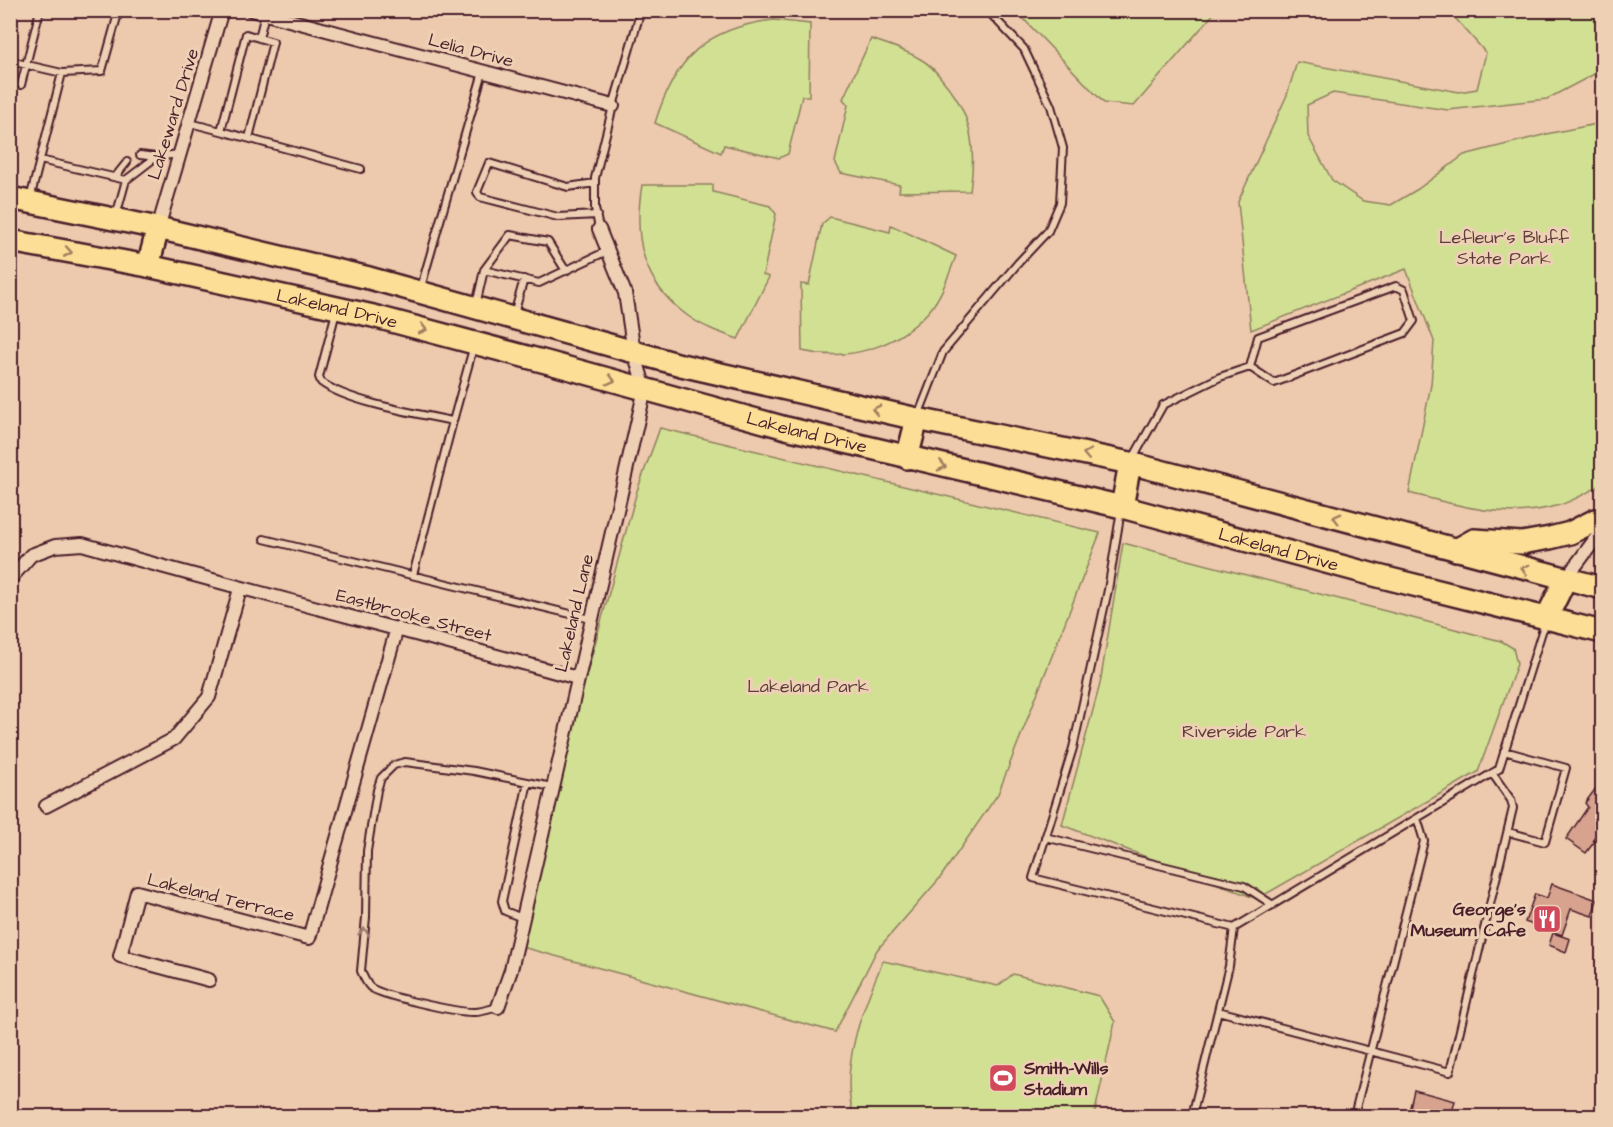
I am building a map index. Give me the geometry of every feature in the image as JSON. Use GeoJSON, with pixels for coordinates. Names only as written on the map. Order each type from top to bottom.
{"type":"FeatureCollection","features":[{"type":"Feature","properties":{"kind":"highway","name":"Lakeland Drive"},"geometry":{"type":"LineString","coordinates":[[20,200],[158,228],[358,276],[681,365],[917,419],[1130,463],[1602,588]]}},
{"type":"Feature","properties":{"kind":"highway"},"geometry":{"type":"LineString","coordinates":[[148,266],[158,228]]}},
{"type":"Feature","properties":{"kind":"highway","name":"Lakeland Drive"},"geometry":{"type":"LineString","coordinates":[[10,241],[148,266],[337,308],[475,343],[786,428],[1122,507],[1602,632]]}},
{"type":"Feature","properties":{"kind":"highway"},"geometry":{"type":"LineString","coordinates":[[907,458],[917,419]]}},
{"type":"Feature","properties":{"kind":"highway"},"geometry":{"type":"LineString","coordinates":[[1122,507],[1130,463]]}},
{"type":"Feature","properties":{"kind":"highway"},"geometry":{"type":"LineString","coordinates":[[1456,550],[1474,540],[1522,543],[1550,538],[1570,533],[1596,520],[1602,520]]}},
{"type":"Feature","properties":{"kind":"highway"},"geometry":{"type":"LineString","coordinates":[[1546,619],[1565,580]]}},
{"type":"Feature","properties":{"kind":"street","name":"Lakeward Drive"},"geometry":{"type":"LineString","coordinates":[[158,228],[222,10]]}},
{"type":"Feature","properties":{"kind":"street","name":"Lelia Drive"},"geometry":{"type":"LineString","coordinates":[[251,10],[613,106]]}},
{"type":"Feature","properties":{"kind":"street","name":"Lakeland Lane"},"geometry":{"type":"LineString","coordinates":[[498,1007],[511,970],[645,389],[634,352],[626,293],[599,229]]}},
{"type":"Feature","properties":{"kind":"street"},"geometry":{"type":"LineString","coordinates":[[1565,580],[1602,530]]}},
{"type":"Feature","properties":{"kind":"street","name":"Eastbrooke Street"},"geometry":{"type":"LineString","coordinates":[[10,579],[31,555],[55,546],[82,544],[240,589],[397,628],[577,678]]}},
{"type":"Feature","properties":{"kind":"street"},"geometry":{"type":"LineString","coordinates":[[46,806],[174,739],[209,697],[240,589]]}},
{"type":"Feature","properties":{"kind":"street","name":"Lakeland Terrace"},"geometry":{"type":"LineString","coordinates":[[208,980],[120,956],[137,892],[309,938],[397,628]]}},
{"type":"Feature","properties":{"kind":"lane"},"geometry":{"type":"LineString","coordinates":[[21,85],[40,10]]}},
{"type":"Feature","properties":{"kind":"lane"},"geometry":{"type":"LineString","coordinates":[[10,61],[62,73],[102,71],[119,10]]}},
{"type":"Feature","properties":{"kind":"lane"},"geometry":{"type":"LineString","coordinates":[[599,229],[595,183],[613,106],[641,10]]}},
{"type":"Feature","properties":{"kind":"lane"},"geometry":{"type":"LineString","coordinates":[[917,419],[943,352],[1017,262],[1048,231],[1060,203],[1063,148],[1051,106],[1024,49],[987,10]]}},
{"type":"Feature","properties":{"kind":"lane"},"geometry":{"type":"LineString","coordinates":[[259,38],[265,14]]}},
{"type":"Feature","properties":{"kind":"lane"},"geometry":{"type":"LineString","coordinates":[[221,131],[246,34],[273,42],[249,138]]}},
{"type":"Feature","properties":{"kind":"lane"},"geometry":{"type":"LineString","coordinates":[[419,292],[483,72]]}},
{"type":"Feature","properties":{"kind":"lane"},"geometry":{"type":"LineString","coordinates":[[20,200],[40,160],[62,73]]}},
{"type":"Feature","properties":{"kind":"lane"},"geometry":{"type":"LineString","coordinates":[[190,123],[361,169]]}},
{"type":"Feature","properties":{"kind":"lane"},"geometry":{"type":"LineString","coordinates":[[140,155],[156,158],[180,154]]}},
{"type":"Feature","properties":{"kind":"lane"},"geometry":{"type":"LineString","coordinates":[[115,220],[126,180],[156,158]]}},
{"type":"Feature","properties":{"kind":"lane"},"geometry":{"type":"LineString","coordinates":[[40,160],[126,180]]}},
{"type":"Feature","properties":{"kind":"lane"},"geometry":{"type":"LineString","coordinates":[[114,177],[127,162]]}},
{"type":"Feature","properties":{"kind":"lane"},"geometry":{"type":"LineString","coordinates":[[595,183],[568,187],[489,163],[477,192],[480,197],[558,217],[597,215]]}},
{"type":"Feature","properties":{"kind":"lane"},"geometry":{"type":"LineString","coordinates":[[475,307],[484,270],[510,235],[548,242],[566,270]]}},
{"type":"Feature","properties":{"kind":"lane"},"geometry":{"type":"LineString","coordinates":[[484,270],[539,283],[607,251]]}},
{"type":"Feature","properties":{"kind":"lane"},"geometry":{"type":"LineString","coordinates":[[513,318],[524,279]]}},
{"type":"Feature","properties":{"kind":"lane"},"geometry":{"type":"LineString","coordinates":[[1396,286],[1404,290],[1414,321],[1405,333],[1274,383],[1250,367],[1258,337],[1396,286]]}},
{"type":"Feature","properties":{"kind":"lane"},"geometry":{"type":"LineString","coordinates":[[337,308],[319,378],[321,382],[337,391],[361,399],[453,422]]}},
{"type":"Feature","properties":{"kind":"lane"},"geometry":{"type":"LineString","coordinates":[[413,574],[475,343]]}},
{"type":"Feature","properties":{"kind":"lane"},"geometry":{"type":"LineString","coordinates":[[1130,463],[1163,405],[1220,377],[1250,367]]}},
{"type":"Feature","properties":{"kind":"lane"},"geometry":{"type":"LineString","coordinates":[[1122,507],[1091,670],[1072,748],[1033,878],[1234,928],[1499,769],[1546,619]]}},
{"type":"Feature","properties":{"kind":"lane"},"geometry":{"type":"LineString","coordinates":[[264,539],[591,619]]}},
{"type":"Feature","properties":{"kind":"lane"},"geometry":{"type":"LineString","coordinates":[[1504,751],[1566,768],[1545,842],[1508,832]]}},
{"type":"Feature","properties":{"kind":"lane"},"geometry":{"type":"LineString","coordinates":[[498,1007],[476,1012],[460,1011],[383,994],[371,987],[361,971],[366,917],[367,851],[371,820],[381,778],[394,765],[405,762],[474,771],[552,787]]}},
{"type":"Feature","properties":{"kind":"lane"},"geometry":{"type":"LineString","coordinates":[[1218,1011],[1450,1072],[1513,808],[1511,800],[1492,773]]}},
{"type":"Feature","properties":{"kind":"lane"},"geometry":{"type":"LineString","coordinates":[[522,918],[505,911],[501,901],[528,782]]}},
{"type":"Feature","properties":{"kind":"lane"},"geometry":{"type":"LineString","coordinates":[[1354,1116],[1424,841],[1417,818]]}},
{"type":"Feature","properties":{"kind":"lane"},"geometry":{"type":"LineString","coordinates":[[1045,837],[1244,886],[1273,905]]}},
{"type":"Feature","properties":{"kind":"lane"},"geometry":{"type":"LineString","coordinates":[[1192,1116],[1218,1011],[1234,928]]}},
{"type":"Feature","properties":{"kind":"green space"},"geometry":{"type":"Polygon","coordinates":[[[1016,11],[1216,11],[1134,106],[1104,103],[1016,11]]]}},
{"type":"Feature","properties":{"kind":"green space","name":"Lefleur's Bluff State Park"},"geometry":{"type":"Polygon","coordinates":[[[1449,11],[1602,11],[1602,70],[1547,99],[1448,110],[1333,93],[1307,105],[1308,136],[1332,180],[1363,201],[1391,205],[1418,189],[1464,155],[1602,123],[1602,484],[1568,502],[1537,510],[1518,512],[1482,510],[1409,493],[1431,385],[1434,341],[1406,269],[1251,330],[1238,202],[1287,95],[1297,62],[1459,92],[1477,89],[1486,53],[1449,11]]]}},
{"type":"Feature","properties":{"kind":"green space"},"geometry":{"type":"Polygon","coordinates":[[[774,20],[810,24],[809,96],[802,96],[788,154],[779,158],[724,145],[721,153],[655,123],[672,81],[696,50],[729,30],[774,20]]]}},
{"type":"Feature","properties":{"kind":"green space"},"geometry":{"type":"Polygon","coordinates":[[[871,39],[916,56],[925,62],[932,67],[954,95],[962,108],[970,134],[973,161],[970,191],[899,192],[900,185],[841,173],[835,162],[848,105],[843,99],[871,39]]]}},
{"type":"Feature","properties":{"kind":"green space"},"geometry":{"type":"Polygon","coordinates":[[[642,185],[713,185],[713,192],[770,206],[776,214],[763,275],[769,277],[738,339],[694,320],[672,303],[660,289],[644,258],[640,241],[642,185]]]}},
{"type":"Feature","properties":{"kind":"green space"},"geometry":{"type":"Polygon","coordinates":[[[830,217],[890,232],[891,225],[956,256],[941,292],[929,311],[902,334],[871,349],[837,354],[802,351],[801,284],[809,285],[822,224],[830,217]]]}},
{"type":"Feature","properties":{"kind":"green space","name":"Lakeland Park"},"geometry":{"type":"Polygon","coordinates":[[[660,428],[1100,533],[998,794],[940,878],[877,950],[835,1032],[522,947],[576,713],[637,491],[660,428]]]}},
{"type":"Feature","properties":{"kind":"green space","name":"Riverside Park"},"geometry":{"type":"Polygon","coordinates":[[[1123,543],[1501,641],[1513,648],[1517,664],[1478,772],[1257,899],[1062,825],[1100,684],[1123,543]]]}},
{"type":"Feature","properties":{"kind":"green space","name":"Smith-Wills Stadium"},"geometry":{"type":"Polygon","coordinates":[[[883,961],[998,986],[1013,974],[1099,996],[1115,1022],[1094,1116],[854,1116],[850,1098],[851,1058],[861,1017],[883,961]]]}},
{"type":"Feature","properties":{"kind":"building"},"geometry":{"type":"Polygon","coordinates":[[[1602,780],[1602,826],[1586,853],[1566,839],[1588,807],[1585,803],[1602,780]]]}},
{"type":"Feature","properties":{"kind":"building","name":"George's Museum Cafe"},"geometry":{"type":"Polygon","coordinates":[[[1552,884],[1597,900],[1592,916],[1571,909],[1562,935],[1525,922],[1535,894],[1547,898],[1552,884]]]}},
{"type":"Feature","properties":{"kind":"building"},"geometry":{"type":"Polygon","coordinates":[[[1553,933],[1570,939],[1566,952],[1549,945],[1553,933]]]}},
{"type":"Feature","properties":{"kind":"building"},"geometry":{"type":"Polygon","coordinates":[[[1414,1090],[1455,1101],[1451,1116],[1408,1116],[1414,1090]]]}},
{"type":"Feature","properties":{"kind":"place","name":"George's Museum Cafe"},"geometry":{"type":"Point","coordinates":[1547,919]}},
{"type":"Feature","properties":{"kind":"place","name":"Smith-Wills Stadium"},"geometry":{"type":"Point","coordinates":[1003,1078]}}]}
